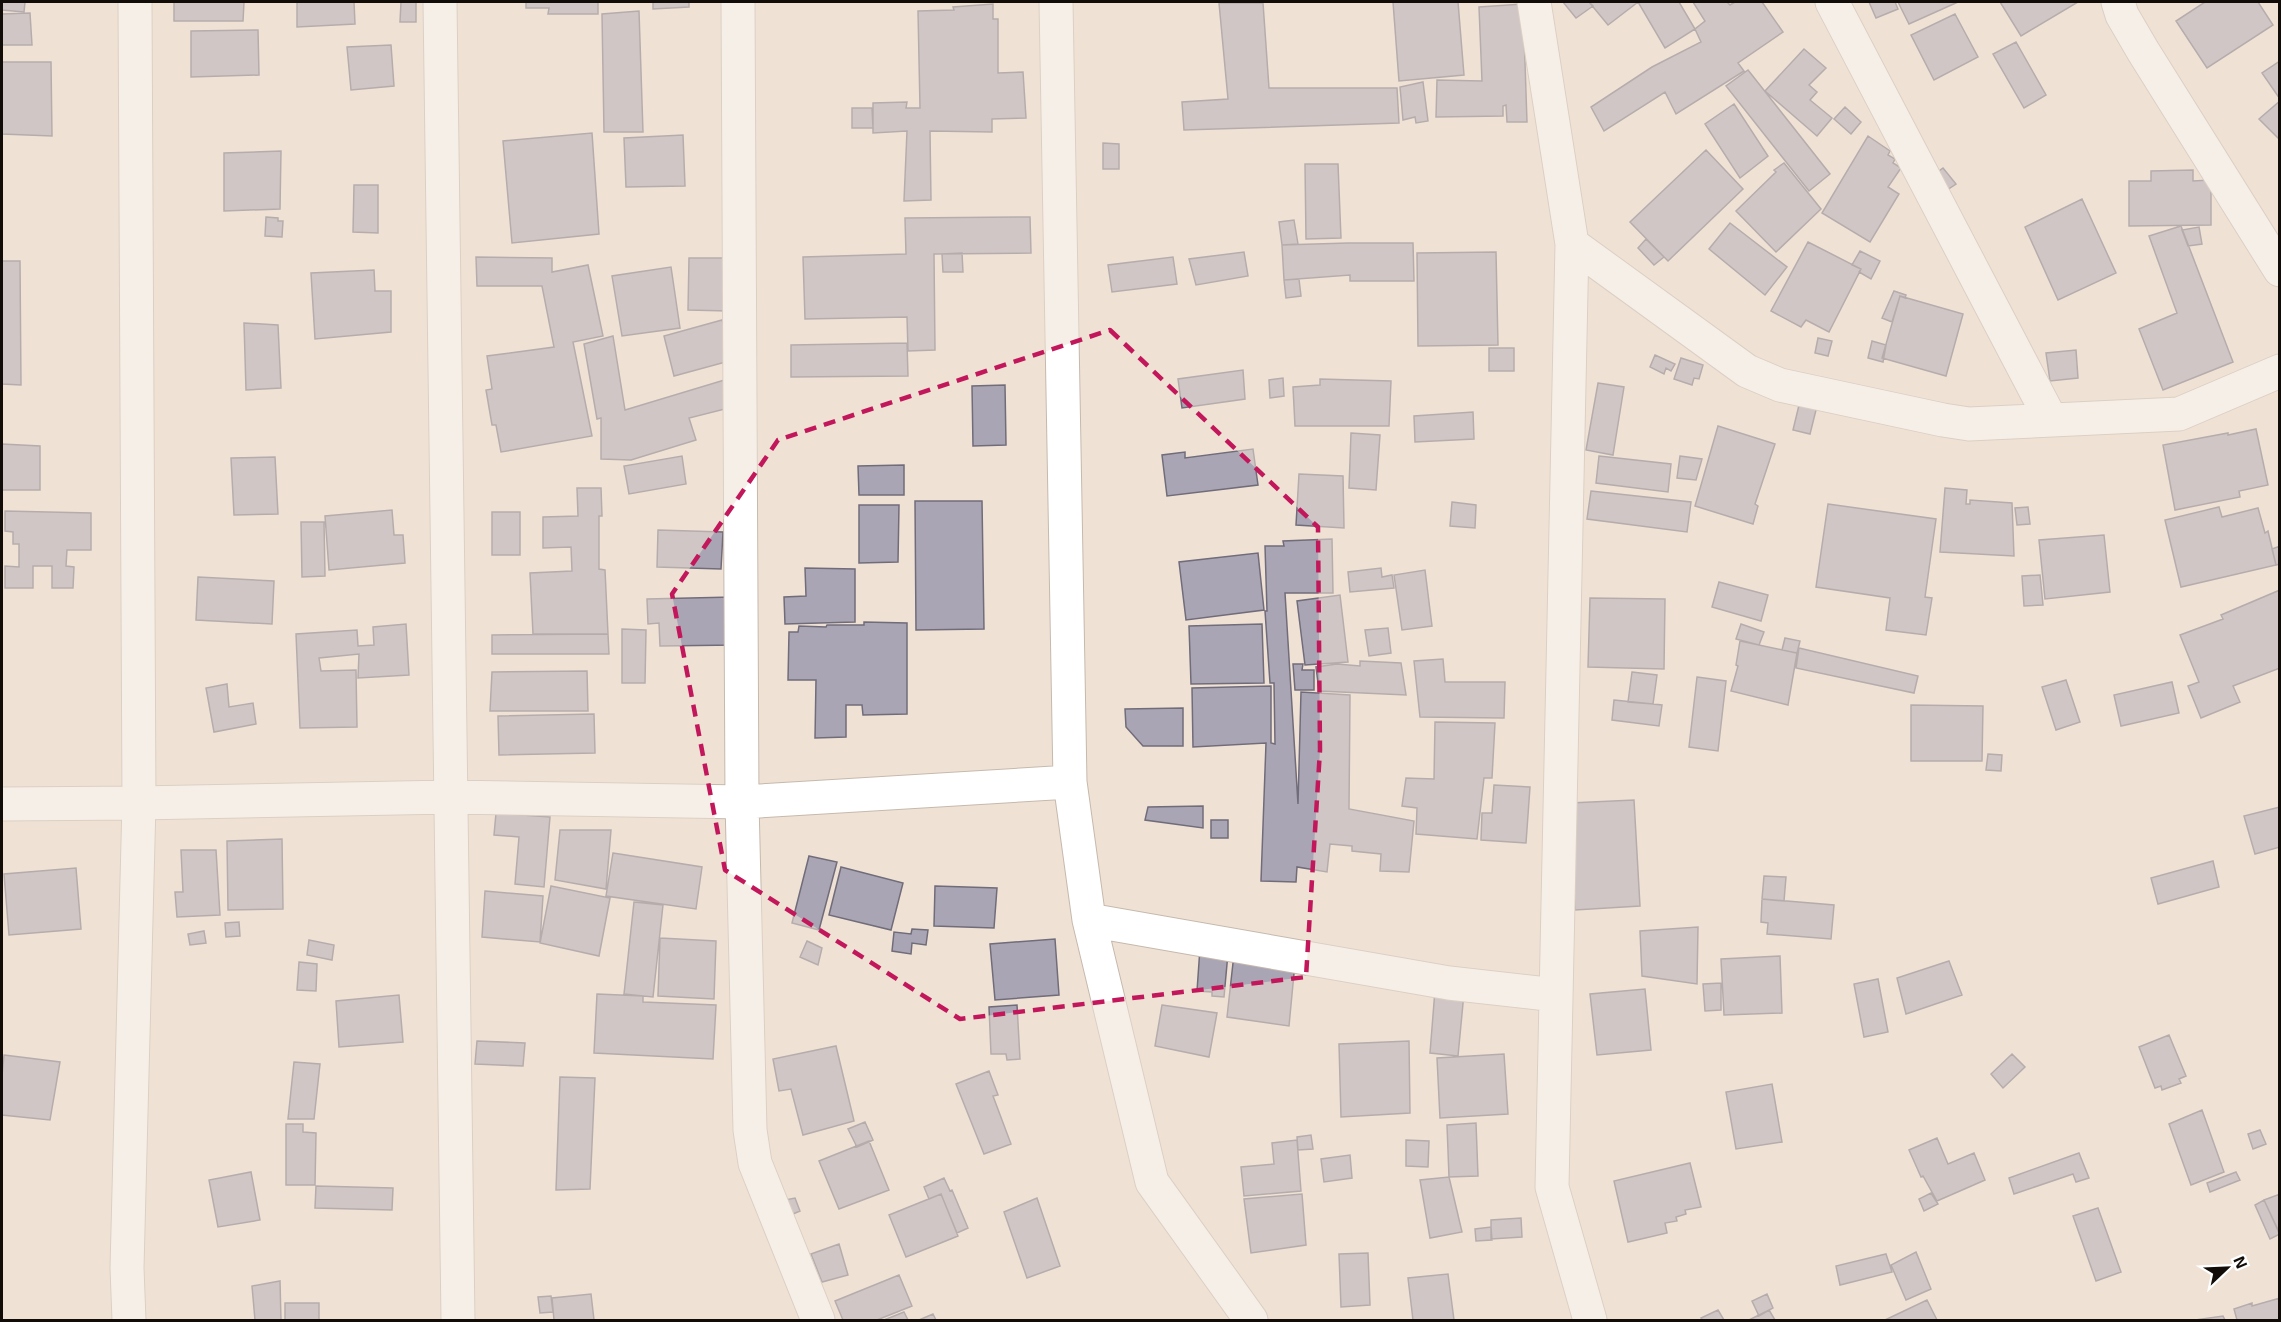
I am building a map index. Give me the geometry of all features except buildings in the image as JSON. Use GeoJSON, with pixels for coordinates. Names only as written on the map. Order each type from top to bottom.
{"type":"FeatureCollection","features":[{"type":"Feature","properties":{"kind":"street"},"geometry":{"type":"LineString","coordinates":[[129,1320],[127,1268],[139,803],[135,2]]}},
{"type":"Feature","properties":{"kind":"street"},"geometry":{"type":"LineString","coordinates":[[440,2],[458,1320]]}},
{"type":"Feature","properties":{"kind":"street"},"geometry":{"type":"LineString","coordinates":[[738,2],[742,802],[750,1130],[755,1163],[818,1320]]}},
{"type":"Feature","properties":{"kind":"street"},"geometry":{"type":"LineString","coordinates":[[1056,2],[1070,782],[1089,920],[1152,1182],[1251,1320]]}},
{"type":"Feature","properties":{"kind":"street"},"geometry":{"type":"LineString","coordinates":[[1534,2],[1572,244],[1552,1187],[1590,1320]]}},
{"type":"Feature","properties":{"kind":"street"},"geometry":{"type":"LineString","coordinates":[[1832,2],[2051,420]]}},
{"type":"Feature","properties":{"kind":"street"},"geometry":{"type":"LineString","coordinates":[[2118,2],[2122,15],[2143,51],[2280,270]]}},
{"type":"Feature","properties":{"kind":"street"},"geometry":{"type":"LineString","coordinates":[[1572,244],[1747,371],[1780,385],[1969,424],[2179,414],[2280,371]]}},
{"type":"Feature","properties":{"kind":"street"},"geometry":{"type":"LineString","coordinates":[[2,804],[450,797],[742,802],[1070,782]]}},
{"type":"Feature","properties":{"kind":"street"},"geometry":{"type":"LineString","coordinates":[[1089,920],[1449,983],[1556,995]]}},
{"type":"Feature","properties":{"kind":"highlighted area"},"geometry":{"type":"Polygon","coordinates":[[[1110,330],[1318,527],[1320,750],[1306,977],[960,1019],[725,870],[672,594],[778,440],[1110,330]]]}}]}
